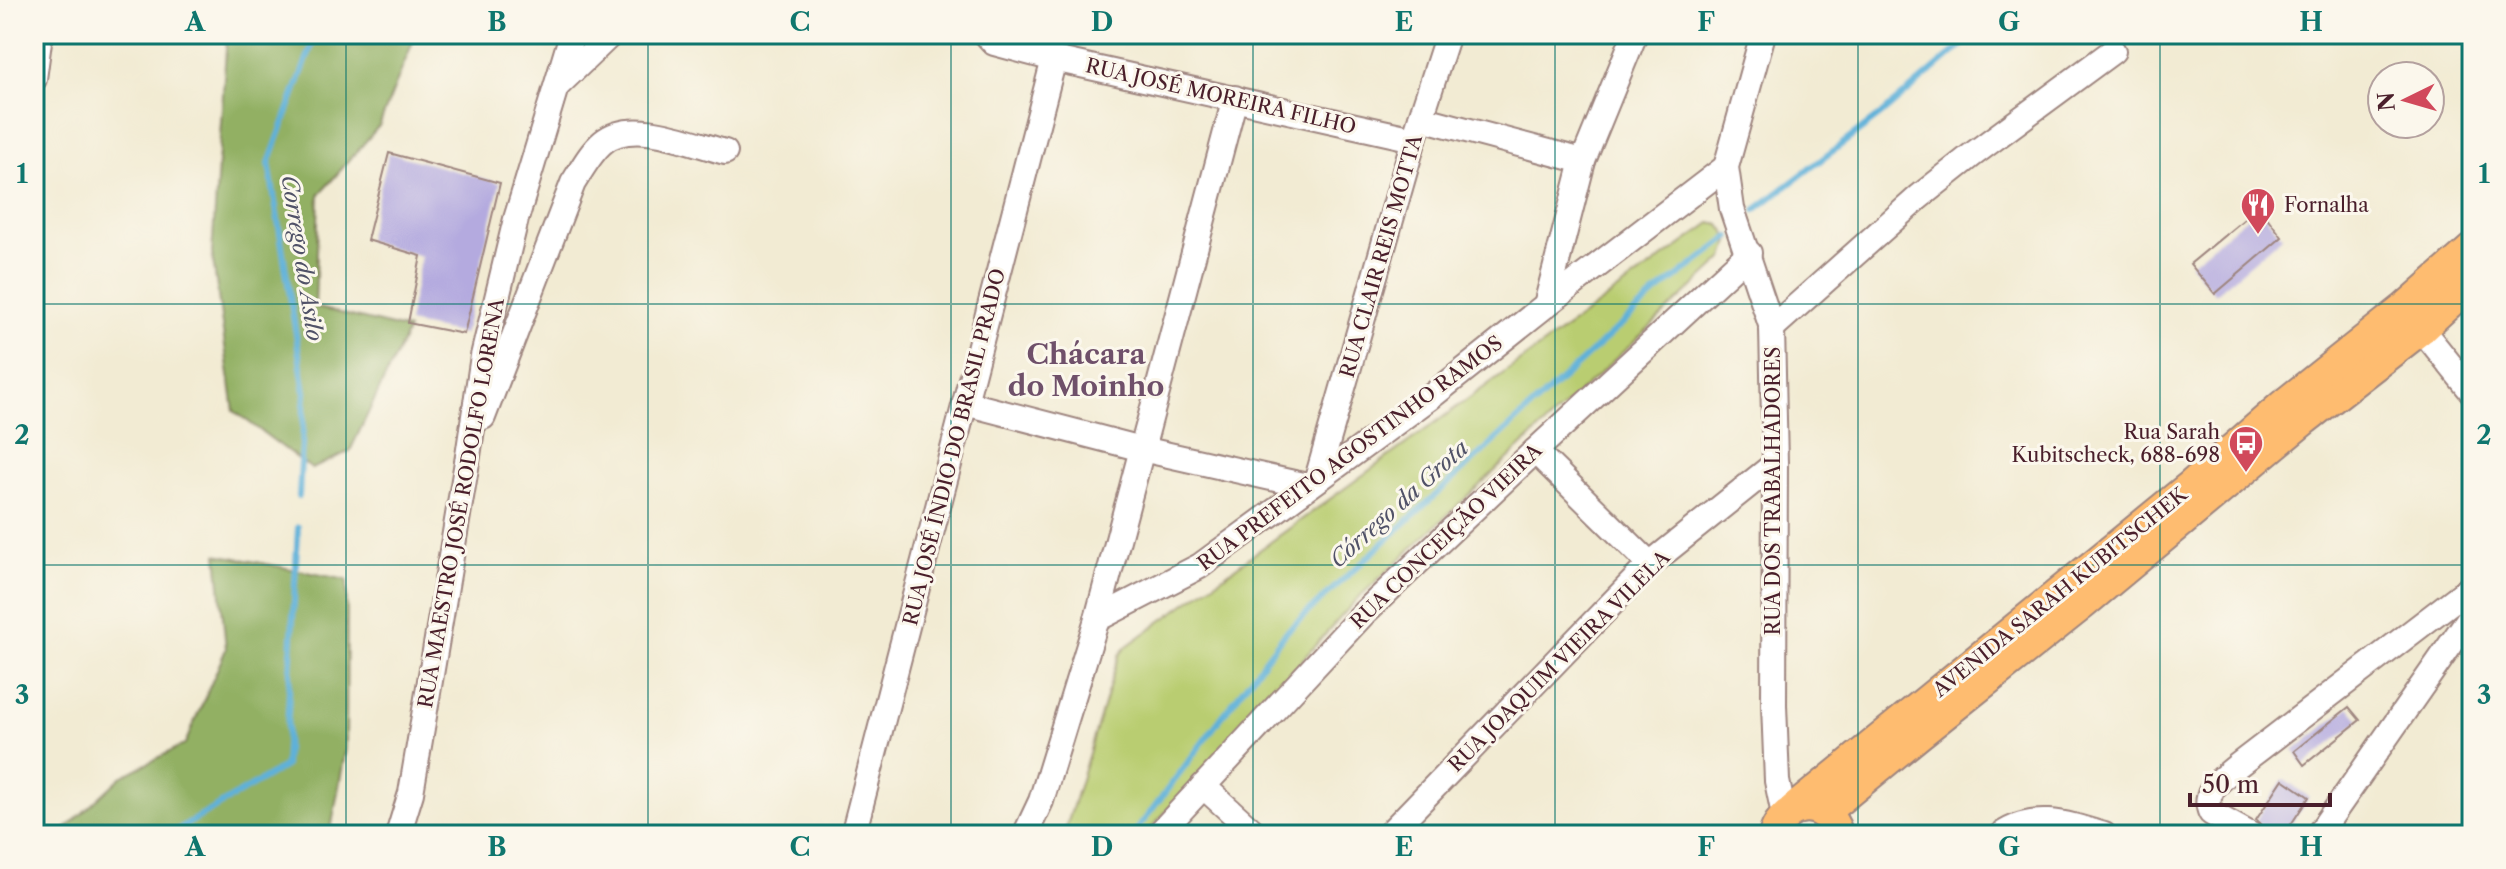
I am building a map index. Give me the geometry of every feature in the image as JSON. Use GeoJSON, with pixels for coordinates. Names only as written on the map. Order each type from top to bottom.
{"type":"FeatureCollection","features":[{"type":"Feature","properties":{"kind":"main road","name":"AVENIDA SARAH KUBITSCHEK"},"geometry":{"type":"LineString","coordinates":[[2413,318],[2472,249]]}},
{"type":"Feature","properties":{"kind":"main road","name":"AVENIDA SARAH KUBITSCHEK"},"geometry":{"type":"LineString","coordinates":[[1777,823],[1912,726],[2196,496],[2282,406],[2472,282]]}},
{"type":"Feature","properties":{"kind":"main road","name":"AVENIDA SARAH KUBITSCHEK"},"geometry":{"type":"LineString","coordinates":[[1835,829],[1912,726]]}},
{"type":"Feature","properties":{"kind":"main road"},"geometry":{"type":"LineString","coordinates":[[1777,823],[1810,807],[1835,829]]}},
{"type":"Feature","properties":{"kind":"street"},"geometry":{"type":"LineString","coordinates":[[34,79],[40,34]]}},
{"type":"Feature","properties":{"kind":"street","name":"RUA MAESTRO JOSÉ RODOLFO LORENA"},"geometry":{"type":"LineString","coordinates":[[398,835],[411,793],[483,356],[498,286],[572,34]]}},
{"type":"Feature","properties":{"kind":"street"},"geometry":{"type":"LineString","coordinates":[[557,86],[611,34]]}},
{"type":"Feature","properties":{"kind":"street","name":"RUA JOSÉ MOREIRA FILHO"},"geometry":{"type":"LineString","coordinates":[[986,34],[994,43],[1054,59],[1235,98],[1583,161]]}},
{"type":"Feature","properties":{"kind":"street","name":"RUA CLAIR REIS MOTTA"},"geometry":{"type":"LineString","coordinates":[[1312,482],[1448,34]]}},
{"type":"Feature","properties":{"kind":"street"},"geometry":{"type":"LineString","coordinates":[[1546,305],[1583,161],[1635,34]]}},
{"type":"Feature","properties":{"kind":"street","name":"RUA DOS TRABALHADORES"},"geometry":{"type":"LineString","coordinates":[[1763,34],[1726,167],[1732,209],[1772,328],[1777,823]]}},
{"type":"Feature","properties":{"kind":"street"},"geometry":{"type":"LineString","coordinates":[[1772,328],[1919,197],[2113,51]]}},
{"type":"Feature","properties":{"kind":"street","name":"RUA JOSÉ ÍNDIO DO BRASIL PRADO"},"geometry":{"type":"LineString","coordinates":[[853,835],[1054,59]]}},
{"type":"Feature","properties":{"kind":"street"},"geometry":{"type":"LineString","coordinates":[[1025,835],[1041,801],[1097,619],[1235,98]]}},
{"type":"Feature","properties":{"kind":"street"},"geometry":{"type":"LineString","coordinates":[[468,456],[573,183],[586,161],[616,133],[634,130],[725,152]]}},
{"type":"Feature","properties":{"kind":"street","name":"RUA PREFEITO AGOSTINHO RAMOS"},"geometry":{"type":"LineString","coordinates":[[1097,619],[1200,566],[1428,399],[1726,167]]}},
{"type":"Feature","properties":{"kind":"street","name":"RUA CONCEIÇÃO VIEIRA"},"geometry":{"type":"LineString","coordinates":[[1158,835],[1364,613],[1749,253]]}},
{"type":"Feature","properties":{"kind":"street"},"geometry":{"type":"LineString","coordinates":[[2413,318],[2472,392]]}},
{"type":"Feature","properties":{"kind":"street"},"geometry":{"type":"LineString","coordinates":[[965,403],[1142,449],[1312,482]]}},
{"type":"Feature","properties":{"kind":"street"},"geometry":{"type":"LineString","coordinates":[[1535,451],[1650,564]]}},
{"type":"Feature","properties":{"kind":"street","name":"RUA JOAQUIM VIEIRA VILELA"},"geometry":{"type":"LineString","coordinates":[[1388,835],[1650,564],[1775,464]]}},
{"type":"Feature","properties":{"kind":"street"},"geometry":{"type":"LineString","coordinates":[[2251,835],[2211,813],[2208,803],[2212,788],[2472,586]]}},
{"type":"Feature","properties":{"kind":"street"},"geometry":{"type":"LineString","coordinates":[[2318,835],[2472,614]]}},
{"type":"Feature","properties":{"kind":"street"},"geometry":{"type":"LineString","coordinates":[[1203,786],[1257,835]]}},
{"type":"Feature","properties":{"kind":"street"},"geometry":{"type":"LineString","coordinates":[[2001,835],[2014,826],[2049,821],[2104,835]]}},
{"type":"Feature","properties":{"kind":"green space"},"geometry":{"type":"Polygon","coordinates":[[[227,34],[416,34],[379,126],[319,195],[315,307],[408,330],[350,451],[312,469],[234,411],[212,253],[227,34]]]}},
{"type":"Feature","properties":{"kind":"green space"},"geometry":{"type":"Polygon","coordinates":[[[1711,223],[1720,225],[1730,239],[1724,258],[1357,599],[1145,835],[1064,835],[1119,655],[1127,646],[1711,223]]]}},
{"type":"Feature","properties":{"kind":"green space"},"geometry":{"type":"Polygon","coordinates":[[[217,554],[347,580],[346,748],[330,835],[59,835],[121,777],[185,744],[226,649],[217,554]]]}},
{"type":"Feature","properties":{"kind":"building"},"geometry":{"type":"Polygon","coordinates":[[[389,153],[500,183],[464,334],[408,323],[421,256],[367,240],[389,153]]]}},
{"type":"Feature","properties":{"kind":"building"},"geometry":{"type":"Polygon","coordinates":[[[2259,207],[2282,237],[2215,294],[2190,264],[2259,207]]]}},
{"type":"Feature","properties":{"kind":"building"},"geometry":{"type":"Polygon","coordinates":[[[2349,707],[2360,720],[2304,765],[2294,751],[2349,707]]]}},
{"type":"Feature","properties":{"kind":"building"},"geometry":{"type":"Polygon","coordinates":[[[2283,779],[2309,797],[2284,835],[2266,835],[2256,820],[2283,779]]]}},
{"type":"Feature","properties":{"kind":"waterway","name":"Corrego do Asilo"},"geometry":{"type":"LineString","coordinates":[[299,496],[305,392],[269,163],[316,34]]}},
{"type":"Feature","properties":{"kind":"waterway"},"geometry":{"type":"LineString","coordinates":[[1755,210],[1883,113],[1975,34]]}},
{"type":"Feature","properties":{"kind":"waterway","name":"Córrego da Grota"},"geometry":{"type":"LineString","coordinates":[[1133,835],[1285,633],[1656,293],[1730,237]]}},
{"type":"Feature","properties":{"kind":"waterway"},"geometry":{"type":"LineString","coordinates":[[169,835],[285,766],[298,527]]}},
{"type":"Feature","properties":{"kind":"place","name":"Fornalha"},"geometry":{"type":"Point","coordinates":[2258,236]}},
{"type":"Feature","properties":{"kind":"place","name":"Rua Sarah Kubitscheck, 688-698"},"geometry":{"type":"Point","coordinates":[2246,474]}},
{"type":"Feature","properties":{"kind":"district","name":"Chácara do Moinho"},"geometry":{"type":"Point","coordinates":[1086,370]}}]}
